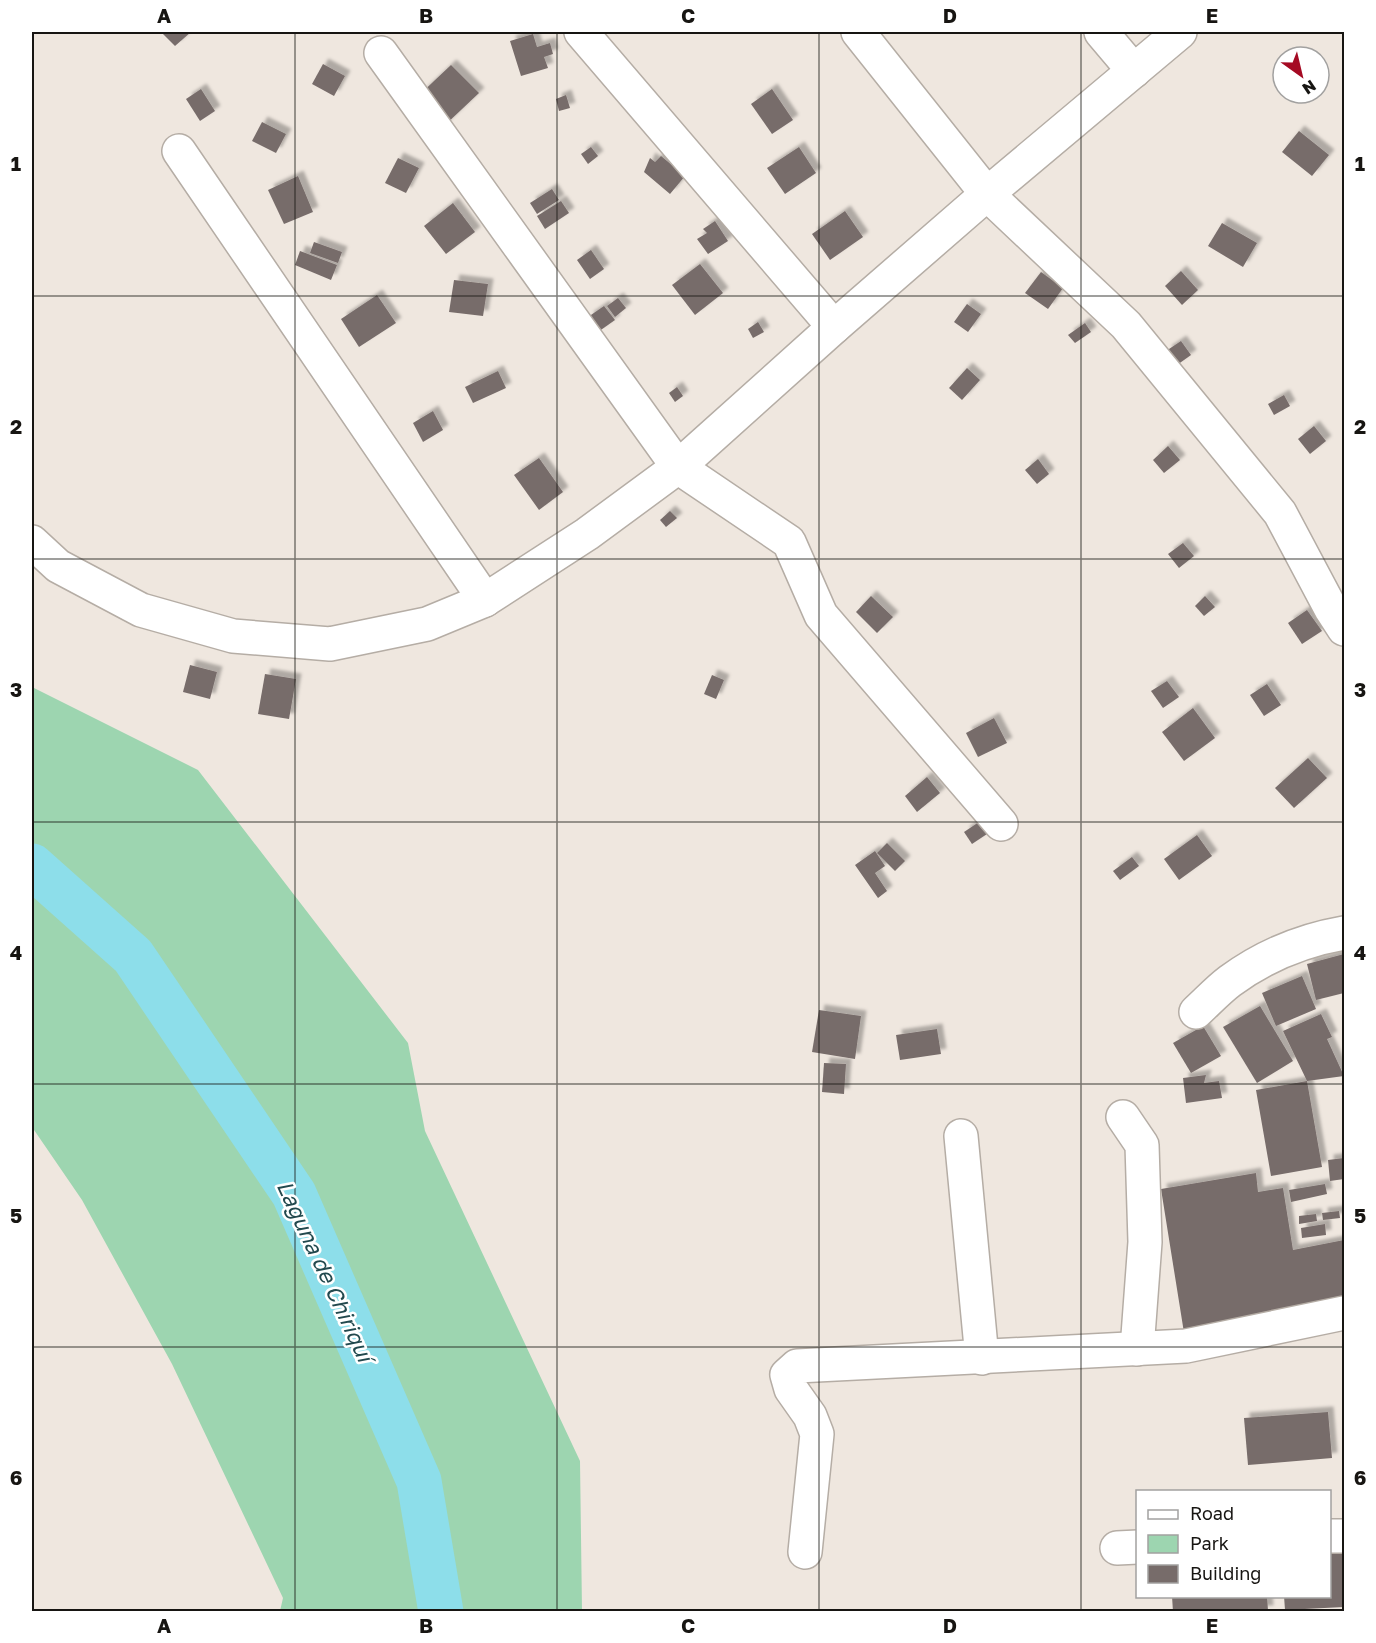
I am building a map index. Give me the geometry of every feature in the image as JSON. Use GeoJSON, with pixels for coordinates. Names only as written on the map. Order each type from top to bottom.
{"type":"FeatureCollection","features":[{"type":"Feature","properties":{"kind":"street"},"geometry":{"type":"LineString","coordinates":[[581,32],[834,327]]}},
{"type":"Feature","properties":{"kind":"street"},"geometry":{"type":"LineString","coordinates":[[858,32],[987,194],[1126,325],[1280,513],[1344,629]]}},
{"type":"Feature","properties":{"kind":"street"},"geometry":{"type":"LineString","coordinates":[[1101,32],[1134,71]]}},
{"type":"Feature","properties":{"kind":"street"},"geometry":{"type":"LineString","coordinates":[[32,542],[58,566],[141,610],[233,636],[330,644],[427,624],[485,600],[587,534],[678,467],[987,194],[1180,32]]}},
{"type":"Feature","properties":{"kind":"street"},"geometry":{"type":"LineString","coordinates":[[381,52],[678,467],[789,542],[821,615],[1001,824]]}},
{"type":"Feature","properties":{"kind":"street"},"geometry":{"type":"LineString","coordinates":[[179,151],[485,600]]}},
{"type":"Feature","properties":{"kind":"street"},"geometry":{"type":"LineString","coordinates":[[1196,1012],[1229,981],[1267,957],[1321,937],[1344,933]]}},
{"type":"Feature","properties":{"kind":"street"},"geometry":{"type":"LineString","coordinates":[[1123,1117],[1142,1145],[1145,1242],[1137,1349]]}},
{"type":"Feature","properties":{"kind":"street"},"geometry":{"type":"LineString","coordinates":[[961,1136],[982,1358]]}},
{"type":"Feature","properties":{"kind":"street"},"geometry":{"type":"LineString","coordinates":[[805,1552],[817,1434],[810,1416],[791,1389],[788,1375],[797,1366],[1186,1346],[1344,1313]]}},
{"type":"Feature","properties":{"kind":"green space"},"geometry":{"type":"Polygon","coordinates":[[[32,687],[198,770],[408,1043],[425,1131],[580,1461],[582,1611],[280,1611],[283,1598],[172,1364],[82,1200],[32,1127],[32,687]]]}},
{"type":"Feature","properties":{"kind":"building"},"geometry":{"type":"Polygon","coordinates":[[[161,32],[191,32],[175,46],[161,32]]]}},
{"type":"Feature","properties":{"kind":"building"},"geometry":{"type":"Polygon","coordinates":[[[533,34],[537,47],[550,43],[553,54],[544,57],[548,68],[521,76],[510,41],[533,34]]]}},
{"type":"Feature","properties":{"kind":"building"},"geometry":{"type":"Polygon","coordinates":[[[323,64],[345,76],[334,96],[312,84],[323,64]]]}},
{"type":"Feature","properties":{"kind":"building"},"geometry":{"type":"Polygon","coordinates":[[[451,65],[479,93],[443,127],[416,98],[451,65]]]}},
{"type":"Feature","properties":{"kind":"building"},"geometry":{"type":"Polygon","coordinates":[[[201,89],[215,111],[200,121],[186,99],[201,89]]]}},
{"type":"Feature","properties":{"kind":"building"},"geometry":{"type":"Polygon","coordinates":[[[772,89],[793,120],[772,134],[751,104],[772,89]]]}},
{"type":"Feature","properties":{"kind":"building"},"geometry":{"type":"Polygon","coordinates":[[[566,95],[570,108],[559,111],[556,99],[566,95]]]}},
{"type":"Feature","properties":{"kind":"building"},"geometry":{"type":"Polygon","coordinates":[[[262,122],[286,134],[276,153],[252,141],[262,122]]]}},
{"type":"Feature","properties":{"kind":"building"},"geometry":{"type":"Polygon","coordinates":[[[1299,131],[1329,155],[1312,176],[1282,152],[1299,131]]]}},
{"type":"Feature","properties":{"kind":"building"},"geometry":{"type":"Polygon","coordinates":[[[591,147],[598,156],[588,164],[581,154],[591,147]]]}},
{"type":"Feature","properties":{"kind":"building"},"geometry":{"type":"Polygon","coordinates":[[[799,147],[816,173],[785,194],[767,168],[799,147]]]}},
{"type":"Feature","properties":{"kind":"building"},"geometry":{"type":"Polygon","coordinates":[[[661,156],[685,176],[670,194],[644,172],[650,158],[655,162],[661,156]]]}},
{"type":"Feature","properties":{"kind":"building"},"geometry":{"type":"Polygon","coordinates":[[[398,158],[419,168],[406,193],[385,183],[398,158]]]}},
{"type":"Feature","properties":{"kind":"building"},"geometry":{"type":"Polygon","coordinates":[[[298,176],[313,212],[284,224],[268,190],[298,176]]]}},
{"type":"Feature","properties":{"kind":"building"},"geometry":{"type":"Polygon","coordinates":[[[552,189],[559,200],[537,214],[530,203],[552,189]]]}},
{"type":"Feature","properties":{"kind":"building"},"geometry":{"type":"Polygon","coordinates":[[[561,201],[569,213],[545,229],[537,216],[561,201]]]}},
{"type":"Feature","properties":{"kind":"building"},"geometry":{"type":"Polygon","coordinates":[[[453,203],[475,232],[446,254],[424,226],[453,203]]]}},
{"type":"Feature","properties":{"kind":"building"},"geometry":{"type":"Polygon","coordinates":[[[845,211],[863,237],[830,260],[812,234],[845,211]]]}},
{"type":"Feature","properties":{"kind":"building"},"geometry":{"type":"Polygon","coordinates":[[[715,221],[728,241],[708,254],[697,239],[707,233],[703,229],[715,221]]]}},
{"type":"Feature","properties":{"kind":"building"},"geometry":{"type":"Polygon","coordinates":[[[1222,223],[1257,243],[1243,267],[1208,246],[1222,223]]]}},
{"type":"Feature","properties":{"kind":"building"},"geometry":{"type":"Polygon","coordinates":[[[314,242],[342,252],[338,263],[310,253],[314,242]]]}},
{"type":"Feature","properties":{"kind":"building"},"geometry":{"type":"Polygon","coordinates":[[[591,250],[604,269],[590,279],[577,260],[591,250]]]}},
{"type":"Feature","properties":{"kind":"building"},"geometry":{"type":"Polygon","coordinates":[[[300,251],[337,265],[331,280],[295,265],[300,251]]]}},
{"type":"Feature","properties":{"kind":"building"},"geometry":{"type":"Polygon","coordinates":[[[700,264],[723,293],[695,315],[672,285],[700,264]]]}},
{"type":"Feature","properties":{"kind":"building"},"geometry":{"type":"Polygon","coordinates":[[[1181,271],[1198,290],[1182,305],[1165,286],[1181,271]]]}},
{"type":"Feature","properties":{"kind":"building"},"geometry":{"type":"Polygon","coordinates":[[[1041,272],[1063,288],[1048,309],[1025,293],[1041,272]]]}},
{"type":"Feature","properties":{"kind":"building"},"geometry":{"type":"Polygon","coordinates":[[[454,280],[488,284],[483,316],[449,312],[454,280]]]}},
{"type":"Feature","properties":{"kind":"building"},"geometry":{"type":"Polygon","coordinates":[[[377,295],[396,323],[359,347],[341,319],[377,295]]]}},
{"type":"Feature","properties":{"kind":"building"},"geometry":{"type":"Polygon","coordinates":[[[618,298],[626,308],[615,317],[607,306],[618,298]]]}},
{"type":"Feature","properties":{"kind":"building"},"geometry":{"type":"Polygon","coordinates":[[[967,304],[981,314],[968,332],[954,322],[967,304]]]}},
{"type":"Feature","properties":{"kind":"building"},"geometry":{"type":"Polygon","coordinates":[[[604,306],[615,320],[598,332],[588,317],[604,306]]]}},
{"type":"Feature","properties":{"kind":"building"},"geometry":{"type":"Polygon","coordinates":[[[758,322],[764,332],[753,338],[748,329],[758,322]]]}},
{"type":"Feature","properties":{"kind":"building"},"geometry":{"type":"Polygon","coordinates":[[[1085,323],[1091,332],[1075,343],[1068,335],[1085,323]]]}},
{"type":"Feature","properties":{"kind":"building"},"geometry":{"type":"Polygon","coordinates":[[[1181,341],[1191,355],[1177,365],[1166,351],[1181,341]]]}},
{"type":"Feature","properties":{"kind":"building"},"geometry":{"type":"Polygon","coordinates":[[[967,368],[980,380],[962,400],[949,388],[967,368]]]}},
{"type":"Feature","properties":{"kind":"building"},"geometry":{"type":"Polygon","coordinates":[[[498,371],[506,388],[473,403],[465,387],[498,371]]]}},
{"type":"Feature","properties":{"kind":"building"},"geometry":{"type":"Polygon","coordinates":[[[677,387],[683,396],[675,402],[669,393],[677,387]]]}},
{"type":"Feature","properties":{"kind":"building"},"geometry":{"type":"Polygon","coordinates":[[[1284,395],[1290,406],[1274,415],[1268,404],[1284,395]]]}},
{"type":"Feature","properties":{"kind":"building"},"geometry":{"type":"Polygon","coordinates":[[[433,411],[443,430],[423,442],[413,423],[433,411]]]}},
{"type":"Feature","properties":{"kind":"building"},"geometry":{"type":"Polygon","coordinates":[[[1314,426],[1326,441],[1310,454],[1298,439],[1314,426]]]}},
{"type":"Feature","properties":{"kind":"building"},"geometry":{"type":"Polygon","coordinates":[[[1168,446],[1180,460],[1164,473],[1153,460],[1168,446]]]}},
{"type":"Feature","properties":{"kind":"building"},"geometry":{"type":"Polygon","coordinates":[[[539,458],[563,492],[539,510],[514,475],[539,458]]]}},
{"type":"Feature","properties":{"kind":"building"},"geometry":{"type":"Polygon","coordinates":[[[1038,459],[1049,474],[1037,484],[1025,470],[1038,459]]]}},
{"type":"Feature","properties":{"kind":"building"},"geometry":{"type":"Polygon","coordinates":[[[670,511],[677,518],[666,527],[660,520],[670,511]]]}},
{"type":"Feature","properties":{"kind":"building"},"geometry":{"type":"Polygon","coordinates":[[[1183,543],[1194,556],[1179,568],[1168,554],[1183,543]]]}},
{"type":"Feature","properties":{"kind":"building"},"geometry":{"type":"Polygon","coordinates":[[[871,596],[893,617],[877,633],[856,612],[871,596]]]}},
{"type":"Feature","properties":{"kind":"building"},"geometry":{"type":"Polygon","coordinates":[[[1205,596],[1215,607],[1204,616],[1195,606],[1205,596]]]}},
{"type":"Feature","properties":{"kind":"building"},"geometry":{"type":"Polygon","coordinates":[[[1307,610],[1322,631],[1302,644],[1288,623],[1307,610]]]}},
{"type":"Feature","properties":{"kind":"building"},"geometry":{"type":"Polygon","coordinates":[[[190,665],[217,672],[210,699],[183,692],[190,665]]]}},
{"type":"Feature","properties":{"kind":"building"},"geometry":{"type":"Polygon","coordinates":[[[265,674],[296,679],[289,719],[258,714],[265,674]]]}},
{"type":"Feature","properties":{"kind":"building"},"geometry":{"type":"Polygon","coordinates":[[[712,675],[724,680],[716,699],[704,694],[712,675]]]}},
{"type":"Feature","properties":{"kind":"building"},"geometry":{"type":"Polygon","coordinates":[[[1167,681],[1179,697],[1163,708],[1151,691],[1167,681]]]}},
{"type":"Feature","properties":{"kind":"building"},"geometry":{"type":"Polygon","coordinates":[[[1267,684],[1281,705],[1264,716],[1250,695],[1267,684]]]}},
{"type":"Feature","properties":{"kind":"building"},"geometry":{"type":"Polygon","coordinates":[[[1193,708],[1215,738],[1184,761],[1162,732],[1193,708]]]}},
{"type":"Feature","properties":{"kind":"building"},"geometry":{"type":"Polygon","coordinates":[[[994,718],[1007,743],[978,757],[966,733],[994,718]]]}},
{"type":"Feature","properties":{"kind":"building"},"geometry":{"type":"Polygon","coordinates":[[[1308,758],[1327,778],[1294,808],[1275,788],[1308,758]]]}},
{"type":"Feature","properties":{"kind":"building"},"geometry":{"type":"Polygon","coordinates":[[[927,777],[940,793],[917,812],[905,796],[927,777]]]}},
{"type":"Feature","properties":{"kind":"building"},"geometry":{"type":"Polygon","coordinates":[[[979,822],[987,834],[972,844],[964,832],[979,822]]]}},
{"type":"Feature","properties":{"kind":"building"},"geometry":{"type":"Polygon","coordinates":[[[1197,835],[1212,856],[1179,880],[1164,859],[1197,835]]]}},
{"type":"Feature","properties":{"kind":"building"},"geometry":{"type":"Polygon","coordinates":[[[887,843],[905,861],[895,871],[877,853],[887,843]]]}},
{"type":"Feature","properties":{"kind":"building"},"geometry":{"type":"Polygon","coordinates":[[[875,851],[885,866],[875,873],[887,891],[878,898],[855,865],[875,851]]]}},
{"type":"Feature","properties":{"kind":"building"},"geometry":{"type":"Polygon","coordinates":[[[1132,857],[1139,866],[1120,880],[1113,871],[1132,857]]]}},
{"type":"Feature","properties":{"kind":"building"},"geometry":{"type":"Polygon","coordinates":[[[1344,954],[1344,993],[1316,1000],[1307,964],[1344,954]]]}},
{"type":"Feature","properties":{"kind":"building"},"geometry":{"type":"Polygon","coordinates":[[[1302,976],[1316,1009],[1276,1026],[1262,993],[1302,976]]]}},
{"type":"Feature","properties":{"kind":"building"},"geometry":{"type":"Polygon","coordinates":[[[1260,1006],[1293,1061],[1257,1083],[1223,1027],[1260,1006]]]}},
{"type":"Feature","properties":{"kind":"building"},"geometry":{"type":"Polygon","coordinates":[[[819,1010],[861,1016],[855,1059],[812,1052],[819,1010]]]}},
{"type":"Feature","properties":{"kind":"building"},"geometry":{"type":"Polygon","coordinates":[[[1321,1014],[1332,1037],[1327,1039],[1344,1076],[1307,1081],[1283,1031],[1321,1014]]]}},
{"type":"Feature","properties":{"kind":"building"},"geometry":{"type":"Polygon","coordinates":[[[1203,1026],[1221,1056],[1191,1073],[1173,1043],[1203,1026]]]}},
{"type":"Feature","properties":{"kind":"building"},"geometry":{"type":"Polygon","coordinates":[[[937,1029],[941,1054],[900,1060],[896,1035],[937,1029]]]}},
{"type":"Feature","properties":{"kind":"building"},"geometry":{"type":"Polygon","coordinates":[[[824,1063],[846,1064],[844,1094],[822,1092],[824,1063]]]}},
{"type":"Feature","properties":{"kind":"building"},"geometry":{"type":"Polygon","coordinates":[[[1206,1075],[1204,1083],[1219,1081],[1222,1098],[1186,1103],[1183,1078],[1206,1075]]]}},
{"type":"Feature","properties":{"kind":"building"},"geometry":{"type":"Polygon","coordinates":[[[1307,1081],[1322,1167],[1271,1176],[1256,1090],[1307,1081]]]}},
{"type":"Feature","properties":{"kind":"building"},"geometry":{"type":"Polygon","coordinates":[[[1344,1158],[1344,1179],[1330,1181],[1328,1160],[1344,1158]]]}},
{"type":"Feature","properties":{"kind":"building"},"geometry":{"type":"Polygon","coordinates":[[[1256,1173],[1258,1192],[1283,1188],[1293,1250],[1344,1240],[1344,1303],[1185,1339],[1161,1189],[1256,1173]]]}},
{"type":"Feature","properties":{"kind":"building"},"geometry":{"type":"Polygon","coordinates":[[[1325,1184],[1327,1194],[1291,1202],[1289,1190],[1325,1184]]]}},
{"type":"Feature","properties":{"kind":"building"},"geometry":{"type":"Polygon","coordinates":[[[1339,1211],[1340,1218],[1323,1220],[1322,1213],[1339,1211]]]}},
{"type":"Feature","properties":{"kind":"building"},"geometry":{"type":"Polygon","coordinates":[[[1316,1214],[1317,1221],[1299,1224],[1299,1216],[1316,1214]]]}},
{"type":"Feature","properties":{"kind":"building"},"geometry":{"type":"Polygon","coordinates":[[[1325,1224],[1326,1235],[1302,1238],[1301,1228],[1325,1224]]]}},
{"type":"Feature","properties":{"kind":"building"},"geometry":{"type":"Polygon","coordinates":[[[1328,1412],[1332,1458],[1248,1465],[1244,1418],[1328,1412]]]}},
{"type":"Feature","properties":{"kind":"building"},"geometry":{"type":"Polygon","coordinates":[[[1344,1551],[1344,1607],[1285,1610],[1284,1598],[1331,1598],[1331,1552],[1344,1551]]]}},
{"type":"Feature","properties":{"kind":"building"},"geometry":{"type":"Polygon","coordinates":[[[1172,1598],[1267,1598],[1268,1611],[1173,1612],[1172,1598]]]}},
{"type":"Feature","properties":{"kind":"waterway","name":"Laguna de Chiriquí"},"geometry":{"type":"LineString","coordinates":[[32,866],[133,956],[294,1194],[419,1481],[441,1612]]}}]}
